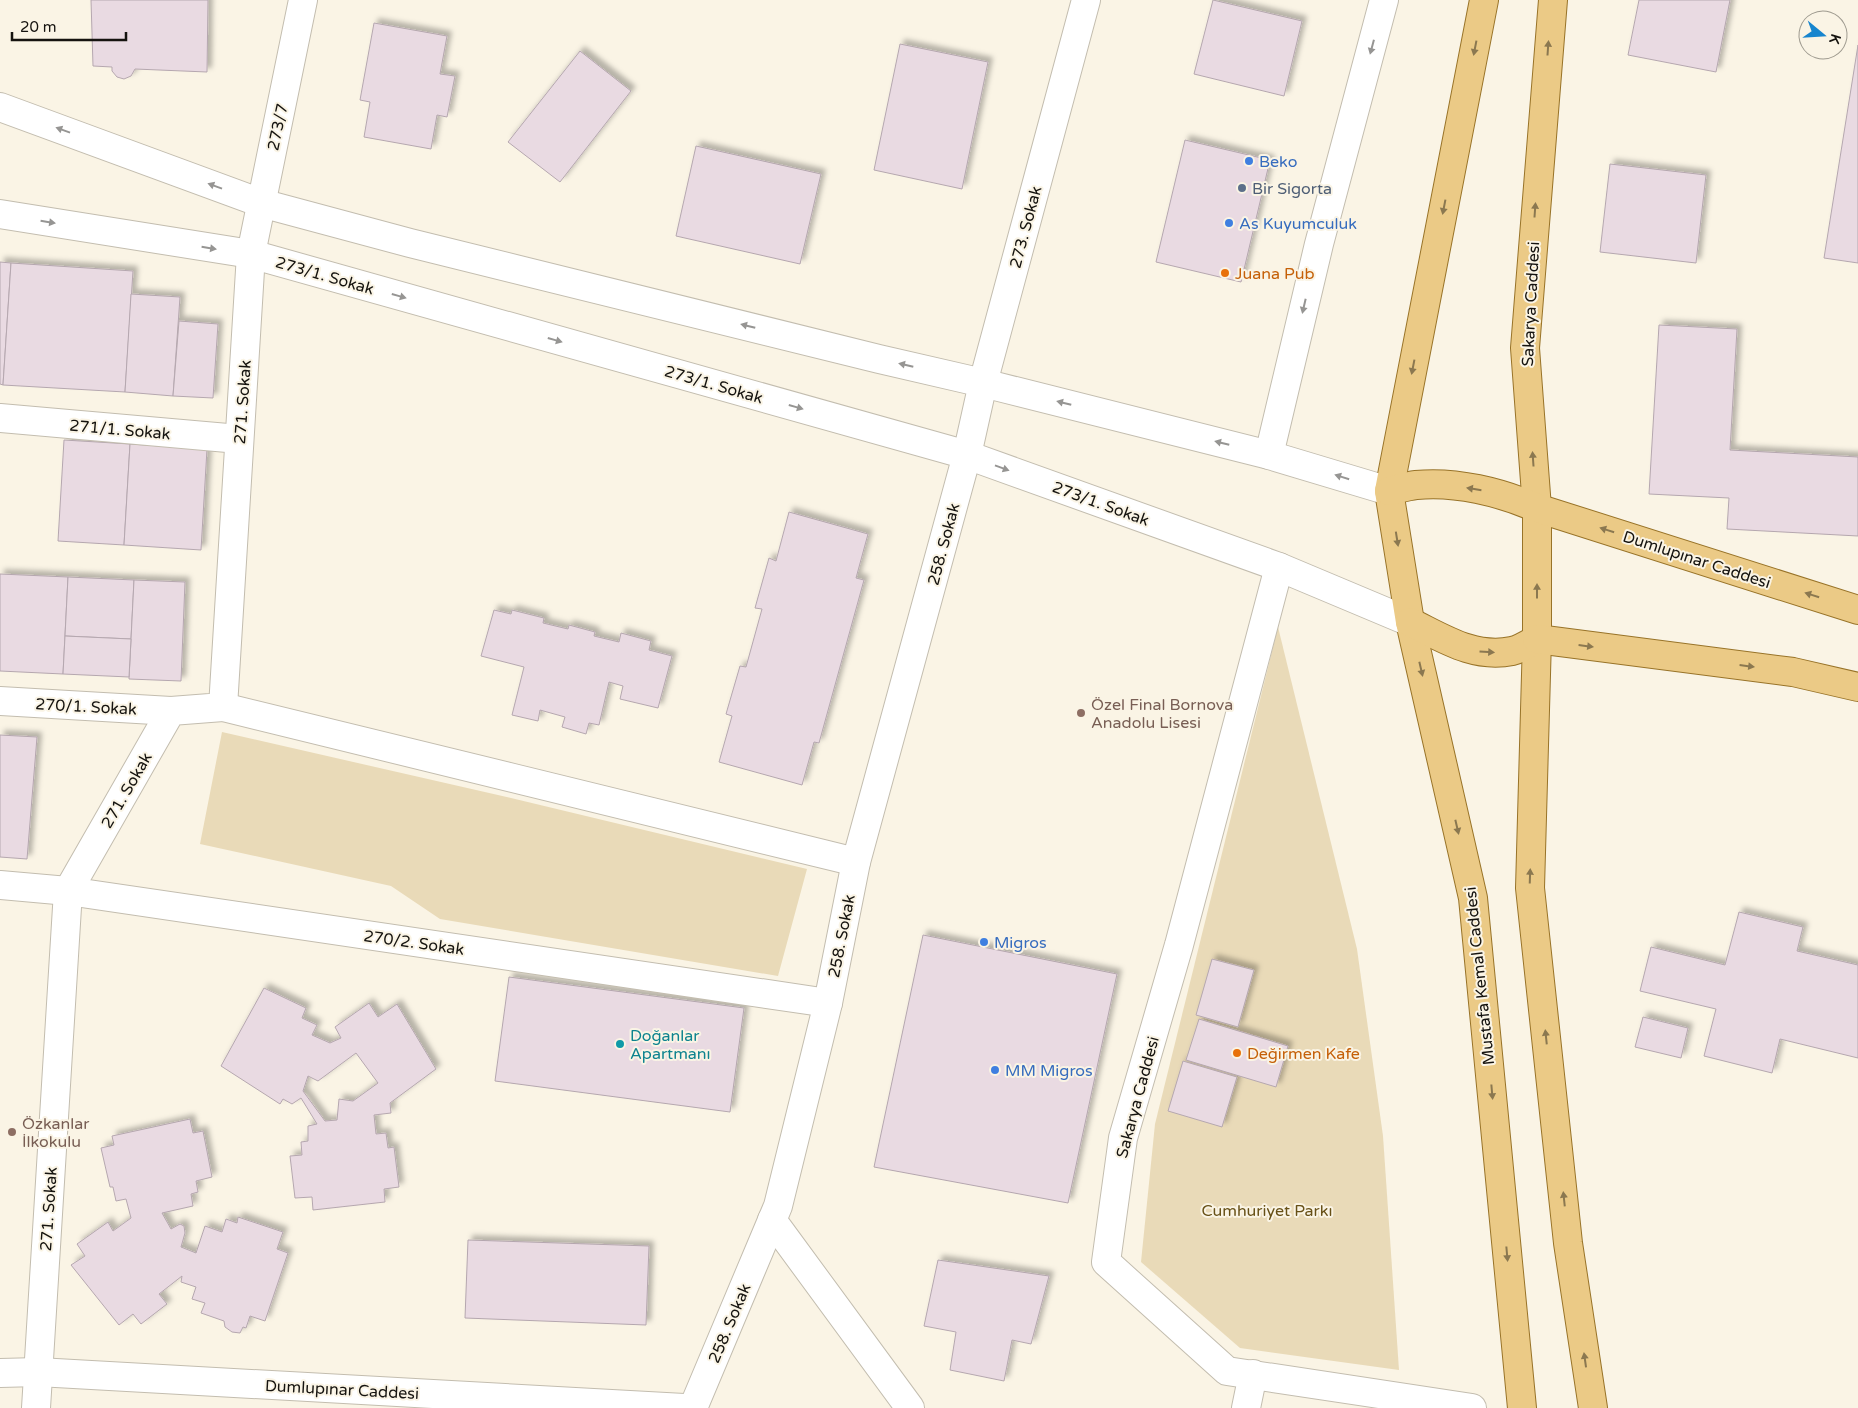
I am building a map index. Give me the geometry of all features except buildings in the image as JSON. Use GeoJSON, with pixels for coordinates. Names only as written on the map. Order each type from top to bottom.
{"type":"FeatureCollection","features":[{"type":"Feature","properties":{"kind":"main road"},"geometry":{"type":"LineString","coordinates":[[1389,491],[1484,0]]}},
{"type":"Feature","properties":{"kind":"main road","name":"Sakarya Caddesi"},"geometry":{"type":"LineString","coordinates":[[1537,639],[1537,508],[1525,348],[1553,0]]}},
{"type":"Feature","properties":{"kind":"main road","name":"Dumlupınar Caddesi"},"geometry":{"type":"LineString","coordinates":[[1389,491],[1416,485],[1446,485],[1478,489],[1516,499],[1537,508],[1858,610]]}},
{"type":"Feature","properties":{"kind":"main road","name":"Mustafa Kemal Caddesi"},"geometry":{"type":"LineString","coordinates":[[1389,491],[1410,622],[1473,898],[1522,1408]]}},
{"type":"Feature","properties":{"kind":"main road"},"geometry":{"type":"LineString","coordinates":[[1410,622],[1459,646],[1486,653],[1514,650],[1537,639],[1792,672],[1858,687]]}},
{"type":"Feature","properties":{"kind":"main road"},"geometry":{"type":"LineString","coordinates":[[1537,639],[1530,888],[1568,1243],[1592,1408]]}},
{"type":"Feature","properties":{"kind":"street","name":"273/7"},"geometry":{"type":"LineString","coordinates":[[251,254],[303,0]]}},
{"type":"Feature","properties":{"kind":"street","name":"273. Sokak"},"geometry":{"type":"LineString","coordinates":[[967,455],[982,383],[1086,0]]}},
{"type":"Feature","properties":{"kind":"street"},"geometry":{"type":"LineString","coordinates":[[1269,455],[1319,244],[1384,0]]}},
{"type":"Feature","properties":{"kind":"street"},"geometry":{"type":"LineString","coordinates":[[0,107],[261,203],[410,243],[1269,455],[1389,491]]}},
{"type":"Feature","properties":{"kind":"street","name":"273/1. Sokak"},"geometry":{"type":"LineString","coordinates":[[0,214],[251,254],[967,455],[1279,567],[1410,622]]}},
{"type":"Feature","properties":{"kind":"street","name":"271. Sokak"},"geometry":{"type":"LineString","coordinates":[[224,708],[251,254]]}},
{"type":"Feature","properties":{"kind":"street","name":"271/1. Sokak"},"geometry":{"type":"LineString","coordinates":[[0,418],[239,439]]}},
{"type":"Feature","properties":{"kind":"street","name":"258. Sokak"},"geometry":{"type":"LineString","coordinates":[[693,1408],[778,1206],[828,1003],[856,862],[967,455]]}},
{"type":"Feature","properties":{"kind":"street","name":"Sakarya Caddesi"},"geometry":{"type":"LineString","coordinates":[[1279,567],[1179,945],[1123,1138],[1106,1262],[1227,1371],[1472,1408]]}},
{"type":"Feature","properties":{"kind":"street","name":"270/1. Sokak"},"geometry":{"type":"LineString","coordinates":[[0,702],[171,711]]}},
{"type":"Feature","properties":{"kind":"street"},"geometry":{"type":"LineString","coordinates":[[171,711],[224,708],[856,862]]}},
{"type":"Feature","properties":{"kind":"street","name":"271. Sokak"},"geometry":{"type":"LineString","coordinates":[[36,1408],[68,891],[171,711]]}},
{"type":"Feature","properties":{"kind":"street","name":"270/2. Sokak"},"geometry":{"type":"LineString","coordinates":[[0,885],[68,891],[828,1003]]}},
{"type":"Feature","properties":{"kind":"street"},"geometry":{"type":"LineString","coordinates":[[772,1220],[910,1408]]}},
{"type":"Feature","properties":{"kind":"street","name":"Dumlupınar Caddesi"},"geometry":{"type":"LineString","coordinates":[[0,1373],[38,1372],[684,1408]]}},
{"type":"Feature","properties":{"kind":"street"},"geometry":{"type":"LineString","coordinates":[[1246,1408],[1252,1374]]}},
{"type":"Feature","properties":{"kind":"green space","name":"Cumhuriyet Parkı"},"geometry":{"type":"Polygon","coordinates":[[[1278,627],[1357,949],[1383,1136],[1399,1370],[1240,1348],[1141,1262],[1155,1124],[1278,627]]]}},
{"type":"Feature","properties":{"kind":"green space"},"geometry":{"type":"Polygon","coordinates":[[[222,732],[511,798],[807,869],[778,976],[440,919],[391,886],[200,844],[222,732]]]}},
{"type":"Feature","properties":{"kind":"place","name":"Beko"},"geometry":{"type":"Point","coordinates":[1249,161]}},
{"type":"Feature","properties":{"kind":"place","name":"Bir Sigorta"},"geometry":{"type":"Point","coordinates":[1242,188]}},
{"type":"Feature","properties":{"kind":"place","name":"As Kuyumculuk"},"geometry":{"type":"Point","coordinates":[1229,223]}},
{"type":"Feature","properties":{"kind":"place","name":"Juana Pub"},"geometry":{"type":"Point","coordinates":[1225,273]}},
{"type":"Feature","properties":{"kind":"place","name":"Özel Final Bornova Anadolu Lisesi"},"geometry":{"type":"Point","coordinates":[1081,713]}},
{"type":"Feature","properties":{"kind":"place","name":"Migros"},"geometry":{"type":"Point","coordinates":[984,942]}},
{"type":"Feature","properties":{"kind":"place","name":"Doğanlar Apartmanı"},"geometry":{"type":"Point","coordinates":[620,1044]}},
{"type":"Feature","properties":{"kind":"place","name":"Değirmen Kafe"},"geometry":{"type":"Point","coordinates":[1237,1053]}},
{"type":"Feature","properties":{"kind":"place","name":"MM Migros"},"geometry":{"type":"Point","coordinates":[995,1070]}},
{"type":"Feature","properties":{"kind":"place","name":"Özkanlar İlkokulu"},"geometry":{"type":"Point","coordinates":[12,1132]}}]}
